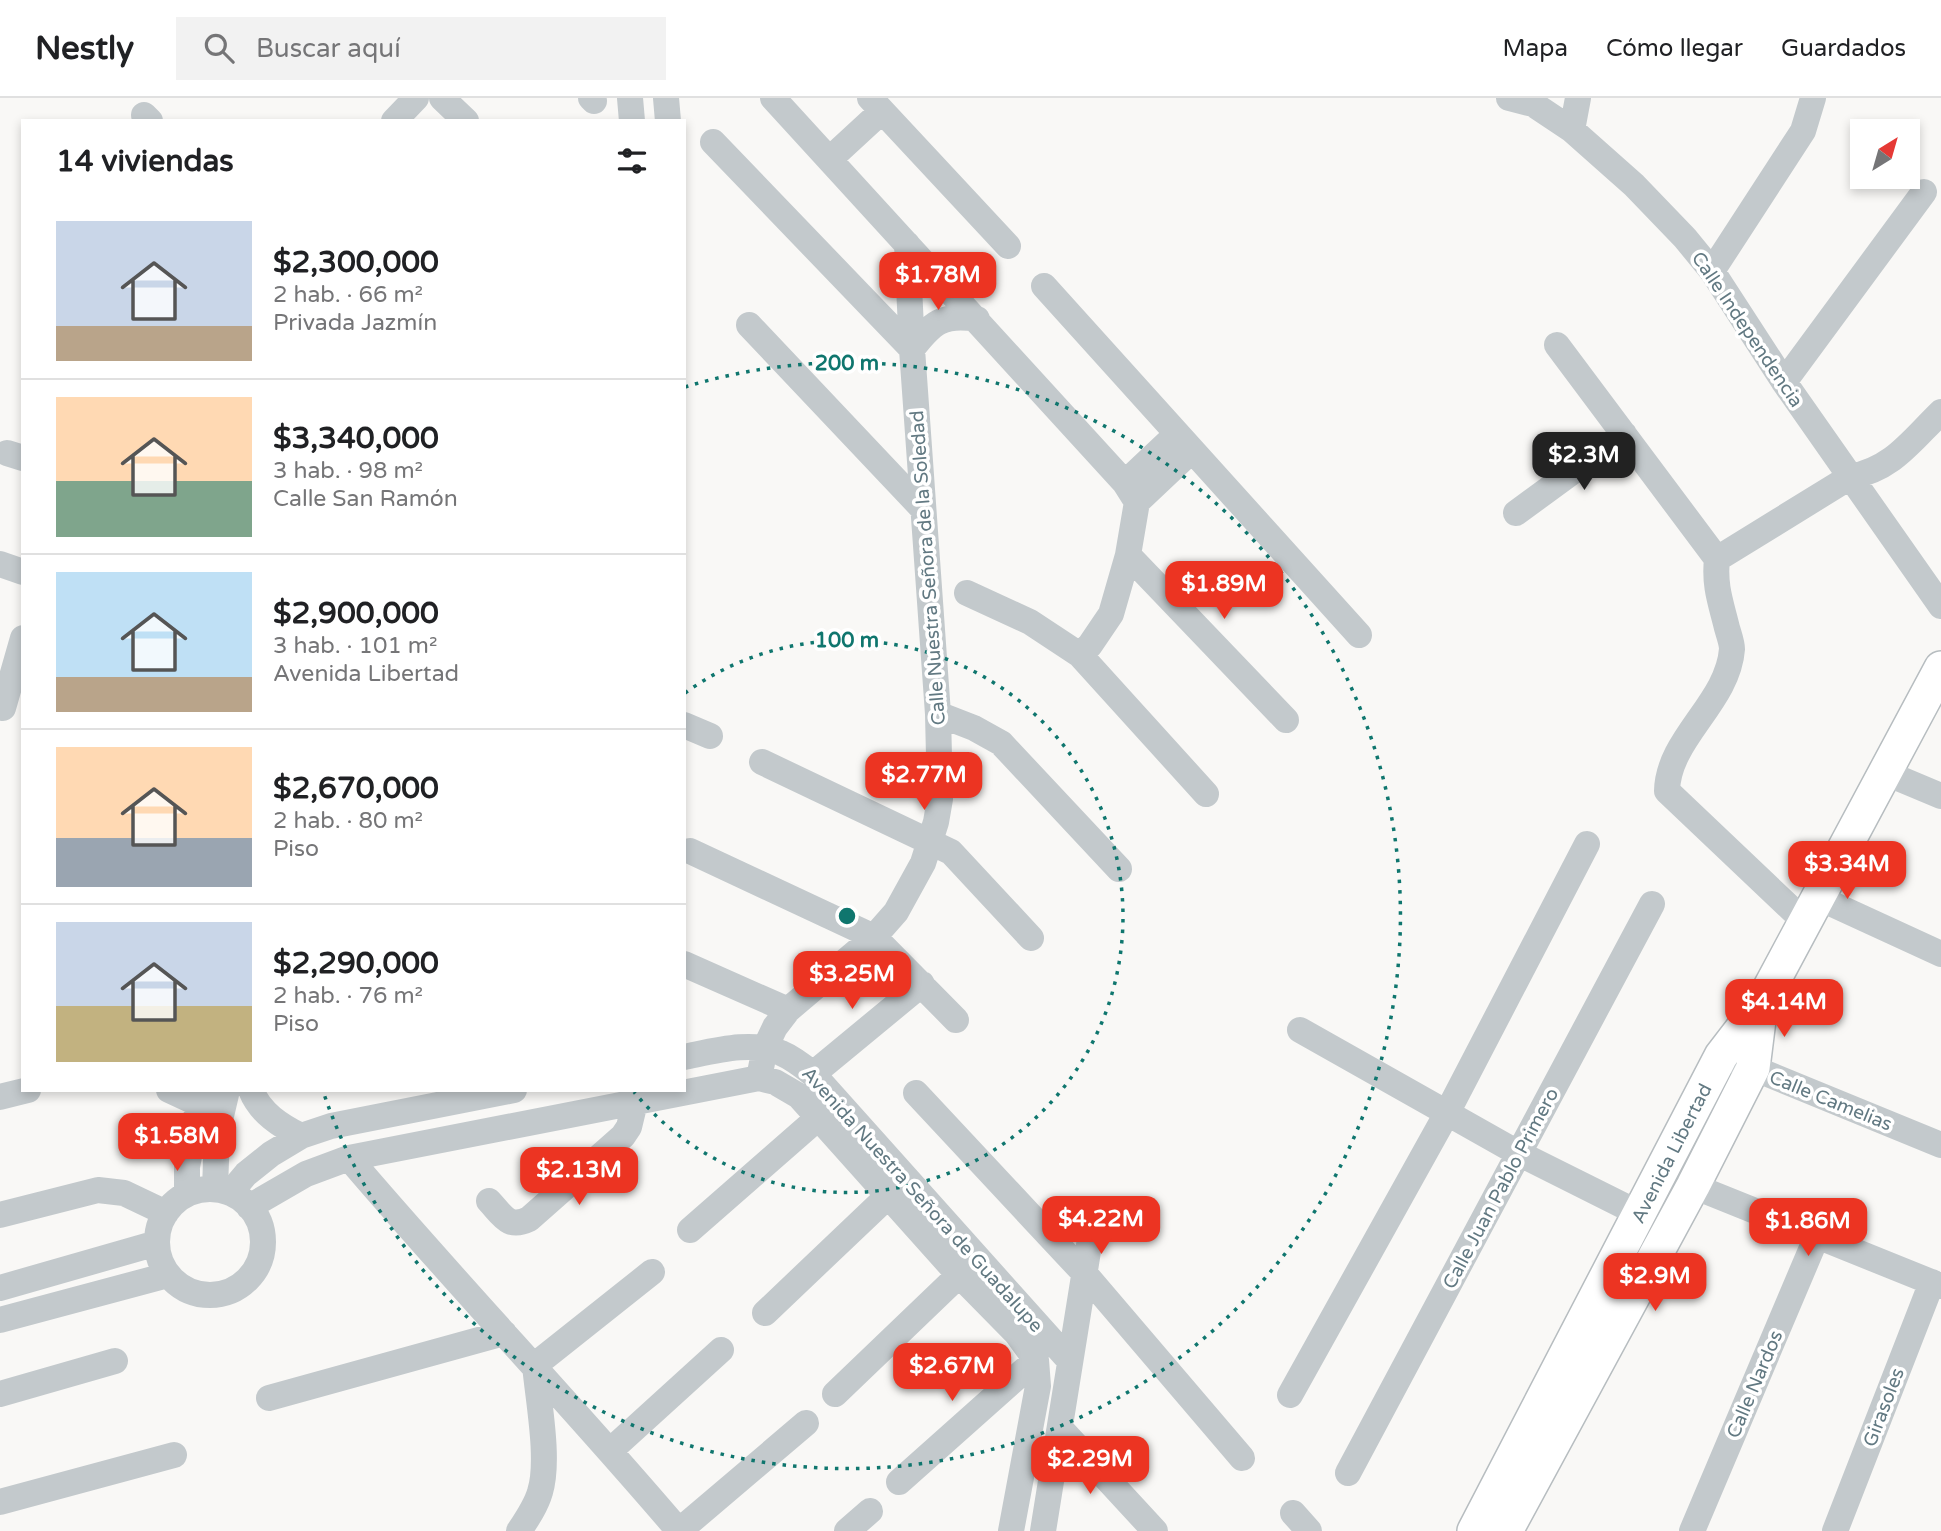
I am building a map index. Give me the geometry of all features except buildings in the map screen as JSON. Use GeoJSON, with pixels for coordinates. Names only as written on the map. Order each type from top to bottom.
{"type":"FeatureCollection","features":[{"type":"Feature","properties":{"kind":"main road","name":"Avenida Libertad"},"geometry":{"type":"LineString","coordinates":[[1474,1531],[1721,1056],[1761,1003],[1941,668]]}},
{"type":"Feature","properties":{"kind":"main road","name":"Avenida Libertad"},"geometry":{"type":"LineString","coordinates":[[1506,1531],[1693,1186],[1753,1068],[1761,1003]]}},
{"type":"Feature","properties":{"kind":"street"},"geometry":{"type":"LineString","coordinates":[[396,119],[416,98]]}},
{"type":"Feature","properties":{"kind":"street"},"geometry":{"type":"LineString","coordinates":[[442,98],[464,119]]}},
{"type":"Feature","properties":{"kind":"street"},"geometry":{"type":"LineString","coordinates":[[629,98],[632,119]]}},
{"type":"Feature","properties":{"kind":"street"},"geometry":{"type":"LineString","coordinates":[[666,98],[668,119]]}},
{"type":"Feature","properties":{"kind":"street"},"geometry":{"type":"LineString","coordinates":[[773,98],[977,319],[1131,493]]}},
{"type":"Feature","properties":{"kind":"street"},"geometry":{"type":"LineString","coordinates":[[1572,130],[1578,98]]}},
{"type":"Feature","properties":{"kind":"street"},"geometry":{"type":"LineString","coordinates":[[1712,271],[1803,131],[1813,98]]}},
{"type":"Feature","properties":{"kind":"street","name":"Calle Independencia"},"geometry":{"type":"LineString","coordinates":[[1517,99],[1546,112],[1572,130],[1634,184],[1685,238],[1712,271],[1784,382],[1941,606]]}},
{"type":"Feature","properties":{"kind":"street"},"geometry":{"type":"LineString","coordinates":[[831,158],[876,105],[1008,246]]}},
{"type":"Feature","properties":{"kind":"street"},"geometry":{"type":"LineString","coordinates":[[713,142],[912,349],[925,333],[940,321],[957,316],[977,319]]}},
{"type":"Feature","properties":{"kind":"street"},"geometry":{"type":"LineString","coordinates":[[1784,382],[1924,192]]}},
{"type":"Feature","properties":{"kind":"street","name":"Calle Nuestra Señora de la Soledad"},"geometry":{"type":"LineString","coordinates":[[759,1078],[765,1048],[775,1027],[788,1010],[874,937],[888,923],[905,898],[931,841],[940,799],[938,714],[907,244]]}},
{"type":"Feature","properties":{"kind":"street"},"geometry":{"type":"LineString","coordinates":[[1044,286],[1359,635]]}},
{"type":"Feature","properties":{"kind":"street"},"geometry":{"type":"LineString","coordinates":[[749,325],[923,509]]}},
{"type":"Feature","properties":{"kind":"street"},"geometry":{"type":"LineString","coordinates":[[1558,345],[1717,559],[1715,579],[1732,648],[1724,678],[1667,776],[1667,791],[1810,909],[1941,954]]}},
{"type":"Feature","properties":{"kind":"street"},"geometry":{"type":"LineString","coordinates":[[1717,559],[1850,477],[1871,474],[1889,463],[1941,412]]}},
{"type":"Feature","properties":{"kind":"street"},"geometry":{"type":"LineString","coordinates":[[1516,513],[1624,434]]}},
{"type":"Feature","properties":{"kind":"street"},"geometry":{"type":"LineString","coordinates":[[1080,655],[1111,614],[1128,555],[1131,493],[1184,443]]}},
{"type":"Feature","properties":{"kind":"street"},"geometry":{"type":"LineString","coordinates":[[1128,555],[1286,720]]}},
{"type":"Feature","properties":{"kind":"street"},"geometry":{"type":"LineString","coordinates":[[0,564],[21,571]]}},
{"type":"Feature","properties":{"kind":"street"},"geometry":{"type":"LineString","coordinates":[[967,593],[1030,622],[1080,655],[1206,794]]}},
{"type":"Feature","properties":{"kind":"street"},"geometry":{"type":"LineString","coordinates":[[3,708],[13,655]]}},
{"type":"Feature","properties":{"kind":"street"},"geometry":{"type":"LineString","coordinates":[[938,714],[974,728],[1001,743],[1119,869]]}},
{"type":"Feature","properties":{"kind":"street"},"geometry":{"type":"LineString","coordinates":[[686,726],[710,736]]}},
{"type":"Feature","properties":{"kind":"street"},"geometry":{"type":"LineString","coordinates":[[762,762],[931,841],[958,857],[1031,938]]}},
{"type":"Feature","properties":{"kind":"street"},"geometry":{"type":"LineString","coordinates":[[1886,773],[1941,796]]}},
{"type":"Feature","properties":{"kind":"street"},"geometry":{"type":"LineString","coordinates":[[1290,1395],[1447,1113],[1587,844]]}},
{"type":"Feature","properties":{"kind":"street"},"geometry":{"type":"LineString","coordinates":[[690,851],[874,937],[956,1020]]}},
{"type":"Feature","properties":{"kind":"street","name":"Calle Juan Pablo Primero"},"geometry":{"type":"LineString","coordinates":[[1348,1473],[1652,904]]}},
{"type":"Feature","properties":{"kind":"street"},"geometry":{"type":"LineString","coordinates":[[686,965],[788,1010]]}},
{"type":"Feature","properties":{"kind":"street"},"geometry":{"type":"LineString","coordinates":[[813,1074],[922,984]]}},
{"type":"Feature","properties":{"kind":"street"},"geometry":{"type":"LineString","coordinates":[[1300,1030],[1518,1153],[1640,1214]]}},
{"type":"Feature","properties":{"kind":"street","name":"Avenida Nuestra Señora de Guadalupe"},"geometry":{"type":"LineString","coordinates":[[686,1057],[726,1049],[765,1048],[786,1056],[813,1074],[1070,1361]]}},
{"type":"Feature","properties":{"kind":"street","name":"Calle Camelias"},"geometry":{"type":"LineString","coordinates":[[1721,1056],[1941,1145]]}},
{"type":"Feature","properties":{"kind":"street"},"geometry":{"type":"LineString","coordinates":[[227,1092],[217,1133],[231,1196],[261,1229],[263,1243],[259,1266],[248,1280],[234,1291],[216,1296],[198,1294],[182,1287],[168,1275],[160,1260],[157,1243],[159,1227],[175,1202],[187,1194],[200,1190],[231,1196],[349,1158],[759,1078]]}},
{"type":"Feature","properties":{"kind":"street","name":"Avenida Nuestra Señora de Guadalupe"},"geometry":{"type":"LineString","coordinates":[[759,1078],[775,1082],[799,1096],[959,1275],[1017,1334],[1036,1360]]}},
{"type":"Feature","properties":{"kind":"street"},"geometry":{"type":"LineString","coordinates":[[0,1097],[21,1092]]}},
{"type":"Feature","properties":{"kind":"street"},"geometry":{"type":"LineString","coordinates":[[178,1092],[199,1097],[187,1167],[187,1194]]}},
{"type":"Feature","properties":{"kind":"street"},"geometry":{"type":"LineString","coordinates":[[252,1092],[269,1116],[283,1127],[302,1136]]}},
{"type":"Feature","properties":{"kind":"street"},"geometry":{"type":"LineString","coordinates":[[231,1196],[246,1174],[271,1154],[302,1136],[331,1126],[504,1092]]}},
{"type":"Feature","properties":{"kind":"street"},"geometry":{"type":"LineString","coordinates":[[916,1093],[1086,1274],[1242,1458]]}},
{"type":"Feature","properties":{"kind":"street"},"geometry":{"type":"LineString","coordinates":[[489,1201],[508,1221],[516,1224],[529,1219],[623,1136],[629,1127],[635,1102]]}},
{"type":"Feature","properties":{"kind":"street"},"geometry":{"type":"LineString","coordinates":[[690,1230],[818,1118]]}},
{"type":"Feature","properties":{"kind":"street"},"geometry":{"type":"LineString","coordinates":[[349,1158],[423,1245],[611,1450],[679,1531],[806,1423]]}},
{"type":"Feature","properties":{"kind":"street"},"geometry":{"type":"LineString","coordinates":[[1693,1186],[1936,1284]]}},
{"type":"Feature","properties":{"kind":"street"},"geometry":{"type":"LineString","coordinates":[[0,1215],[98,1190],[124,1193],[166,1213]]}},
{"type":"Feature","properties":{"kind":"street"},"geometry":{"type":"LineString","coordinates":[[765,1313],[888,1196]]}},
{"type":"Feature","properties":{"kind":"street"},"geometry":{"type":"LineString","coordinates":[[1043,1531],[1094,1214]]}},
{"type":"Feature","properties":{"kind":"street","name":"Calle Nardos"},"geometry":{"type":"LineString","coordinates":[[1692,1531],[1816,1236]]}},
{"type":"Feature","properties":{"kind":"street"},"geometry":{"type":"LineString","coordinates":[[0,1288],[157,1243]]}},
{"type":"Feature","properties":{"kind":"street"},"geometry":{"type":"LineString","coordinates":[[535,1365],[652,1272]]}},
{"type":"Feature","properties":{"kind":"street"},"geometry":{"type":"LineString","coordinates":[[0,1320],[168,1275]]}},
{"type":"Feature","properties":{"kind":"street"},"geometry":{"type":"LineString","coordinates":[[835,1394],[959,1275]]}},
{"type":"Feature","properties":{"kind":"street","name":"Girasoles"},"geometry":{"type":"LineString","coordinates":[[1835,1531],[1936,1284]]}},
{"type":"Feature","properties":{"kind":"street"},"geometry":{"type":"LineString","coordinates":[[269,1398],[504,1334]]}},
{"type":"Feature","properties":{"kind":"street"},"geometry":{"type":"LineString","coordinates":[[611,1450],[721,1350]]}},
{"type":"Feature","properties":{"kind":"street"},"geometry":{"type":"LineString","coordinates":[[899,1482],[1036,1360]]}},
{"type":"Feature","properties":{"kind":"street"},"geometry":{"type":"LineString","coordinates":[[1010,1530],[1038,1386],[1036,1360]]}},
{"type":"Feature","properties":{"kind":"street"},"geometry":{"type":"LineString","coordinates":[[0,1394],[115,1362]]}},
{"type":"Feature","properties":{"kind":"street"},"geometry":{"type":"LineString","coordinates":[[519,1531],[535,1506],[541,1490],[542,1444],[535,1365]]}},
{"type":"Feature","properties":{"kind":"street"},"geometry":{"type":"LineString","coordinates":[[1059,1428],[1155,1531]]}},
{"type":"Feature","properties":{"kind":"street"},"geometry":{"type":"LineString","coordinates":[[0,1502],[174,1455]]}},
{"type":"Feature","properties":{"kind":"street"},"geometry":{"type":"LineString","coordinates":[[848,1531],[870,1511]]}}]}
